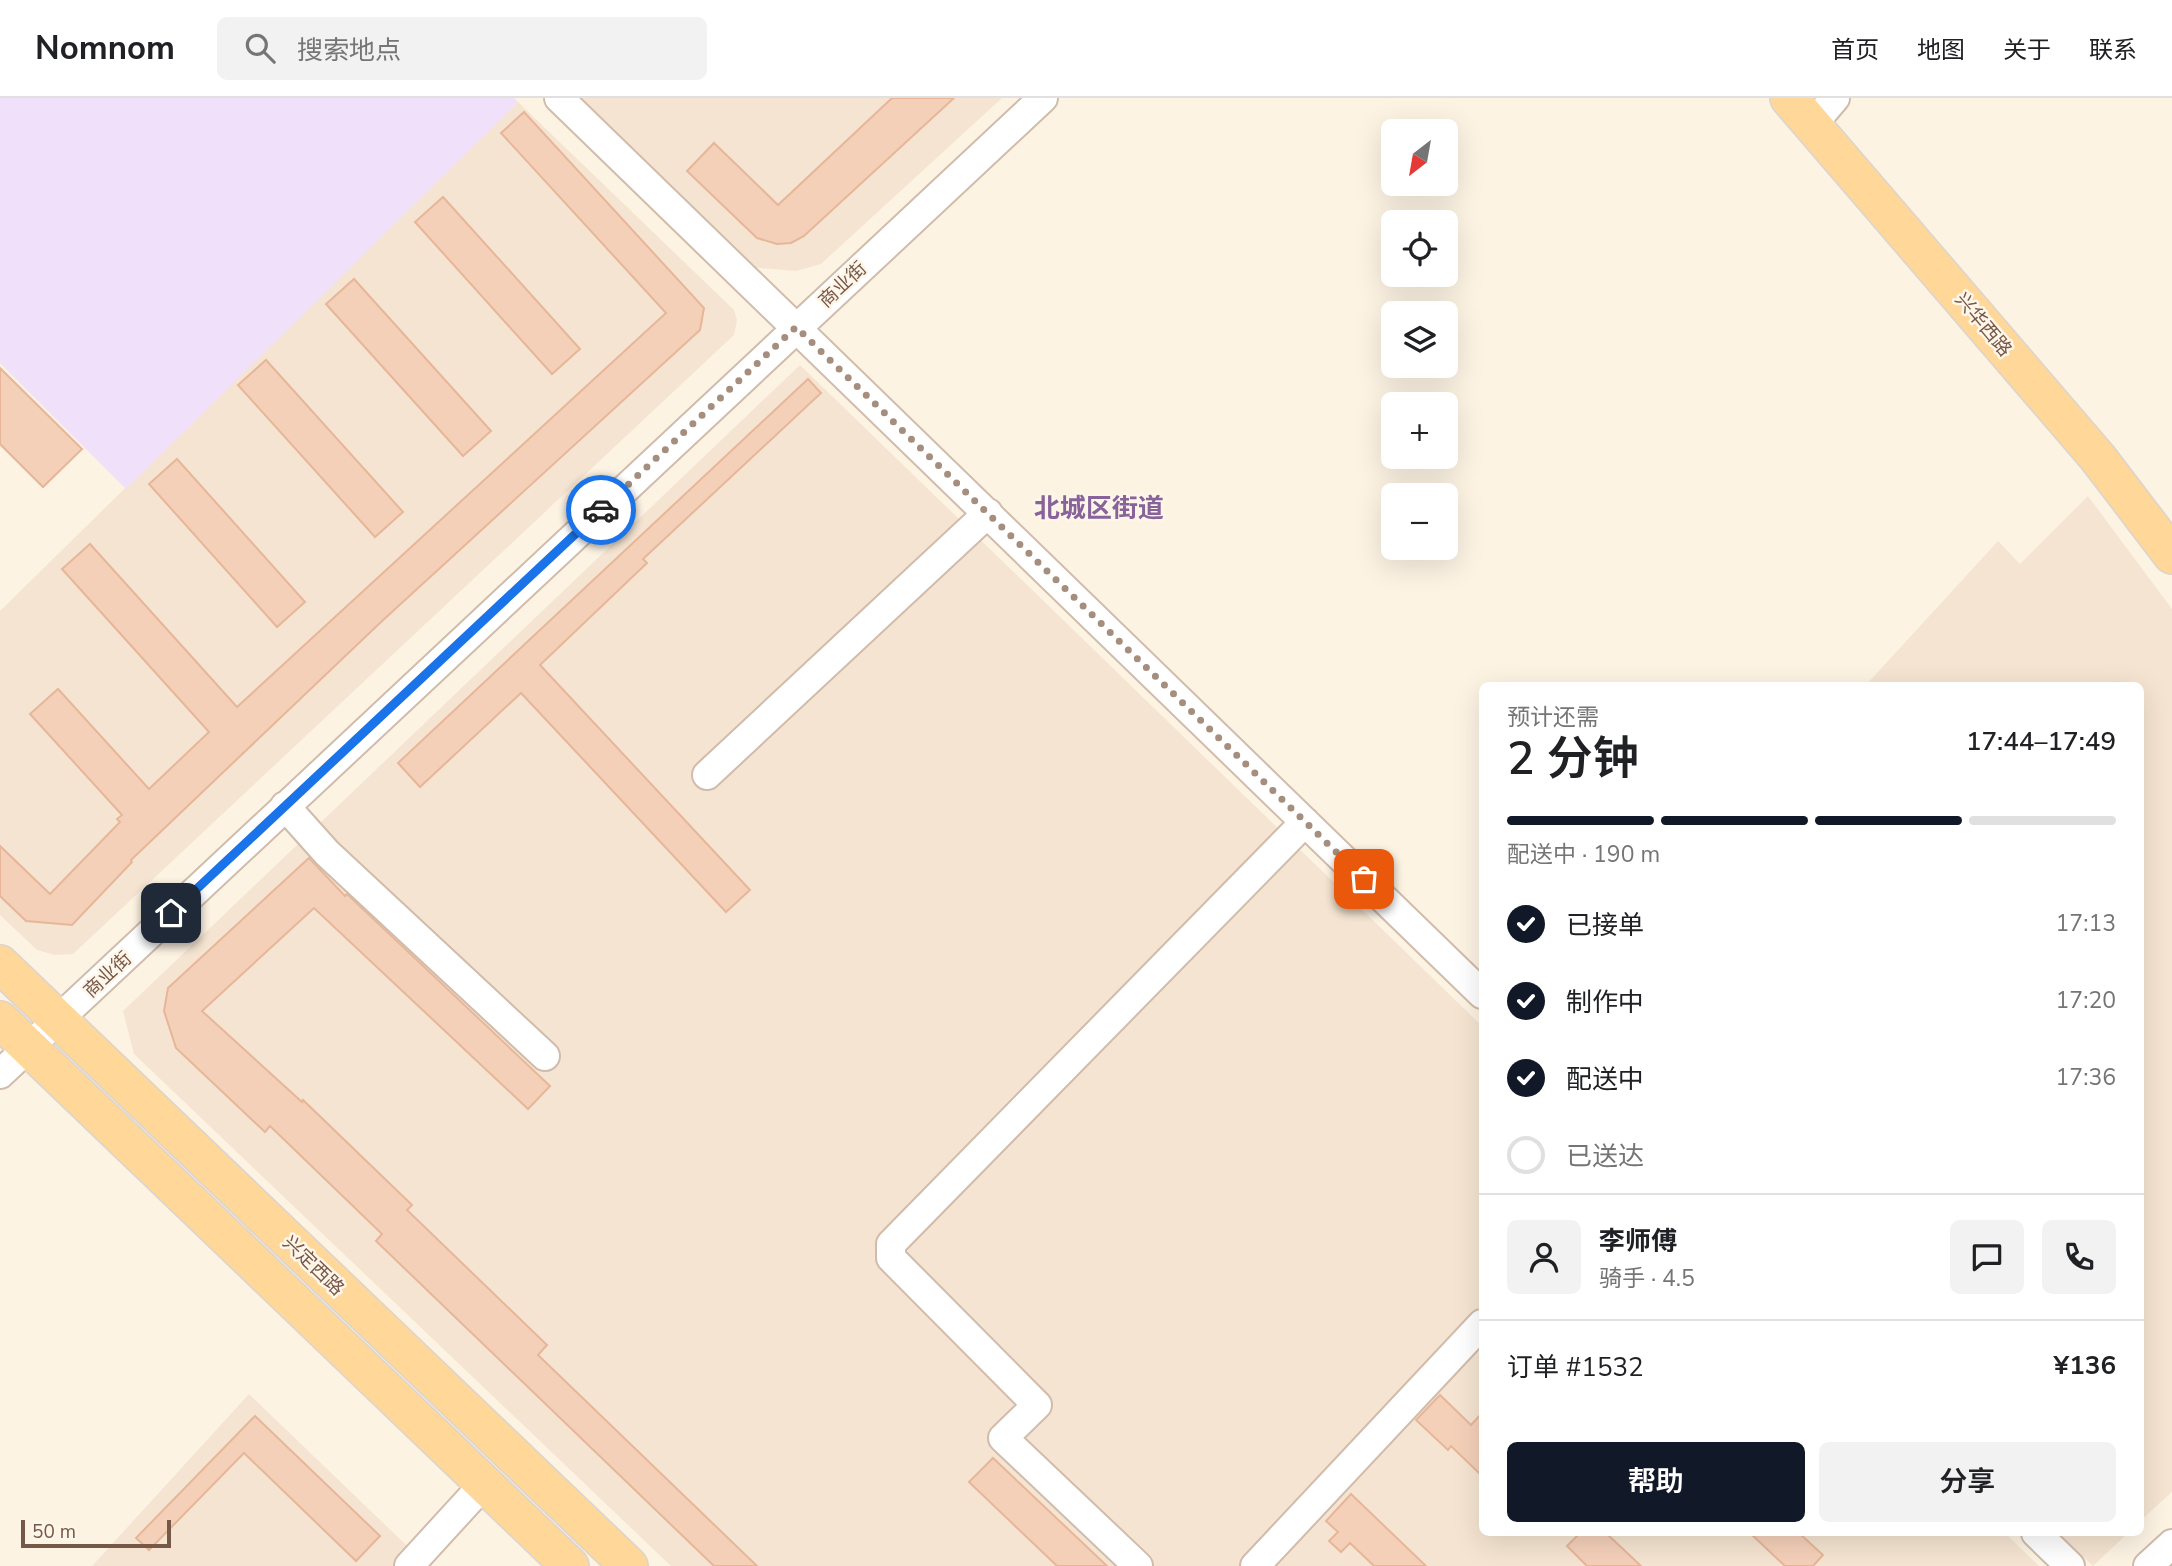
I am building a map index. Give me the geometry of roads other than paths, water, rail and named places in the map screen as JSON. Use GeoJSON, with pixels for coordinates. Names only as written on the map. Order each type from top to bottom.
{"type":"FeatureCollection","features":[{"type":"Feature","properties":{"kind":"main road","name":"兴华西路"},"geometry":{"type":"LineString","coordinates":[[1812,107],[2098,458],[2172,555]]}},
{"type":"Feature","properties":{"kind":"main road","name":"兴定西路"},"geometry":{"type":"LineString","coordinates":[[0,964],[629,1566]]}},
{"type":"Feature","properties":{"kind":"main road"},"geometry":{"type":"LineString","coordinates":[[0,1020],[570,1566]]}},
{"type":"Feature","properties":{"kind":"street"},"geometry":{"type":"LineString","coordinates":[[559,98],[1479,991]]}},
{"type":"Feature","properties":{"kind":"street","name":"商业街"},"geometry":{"type":"LineString","coordinates":[[0,1074],[1043,98]]}},
{"type":"Feature","properties":{"kind":"street"},"geometry":{"type":"LineString","coordinates":[[707,775],[988,513]]}},
{"type":"Feature","properties":{"kind":"street"},"geometry":{"type":"LineString","coordinates":[[285,806],[327,853],[545,1056]]}},
{"type":"Feature","properties":{"kind":"street"},"geometry":{"type":"LineString","coordinates":[[1138,1566],[1003,1438],[1037,1405],[891,1258],[891,1244],[1305,822]]}},
{"type":"Feature","properties":{"kind":"street"},"geometry":{"type":"LineString","coordinates":[[1255,1566],[1479,1327]]}},
{"type":"Feature","properties":{"kind":"street"},"geometry":{"type":"LineString","coordinates":[[409,1566],[485,1484]]}},
{"type":"Feature","properties":{"kind":"street"},"geometry":{"type":"LineString","coordinates":[[2039,1536],[2070,1566]]}},
{"type":"Feature","properties":{"kind":"street"},"geometry":{"type":"LineString","coordinates":[[2148,1566],[2172,1544]]}},
{"type":"Feature","properties":{"kind":"district","name":"北城区街道"},"geometry":{"type":"Point","coordinates":[1099,508]}}]}
